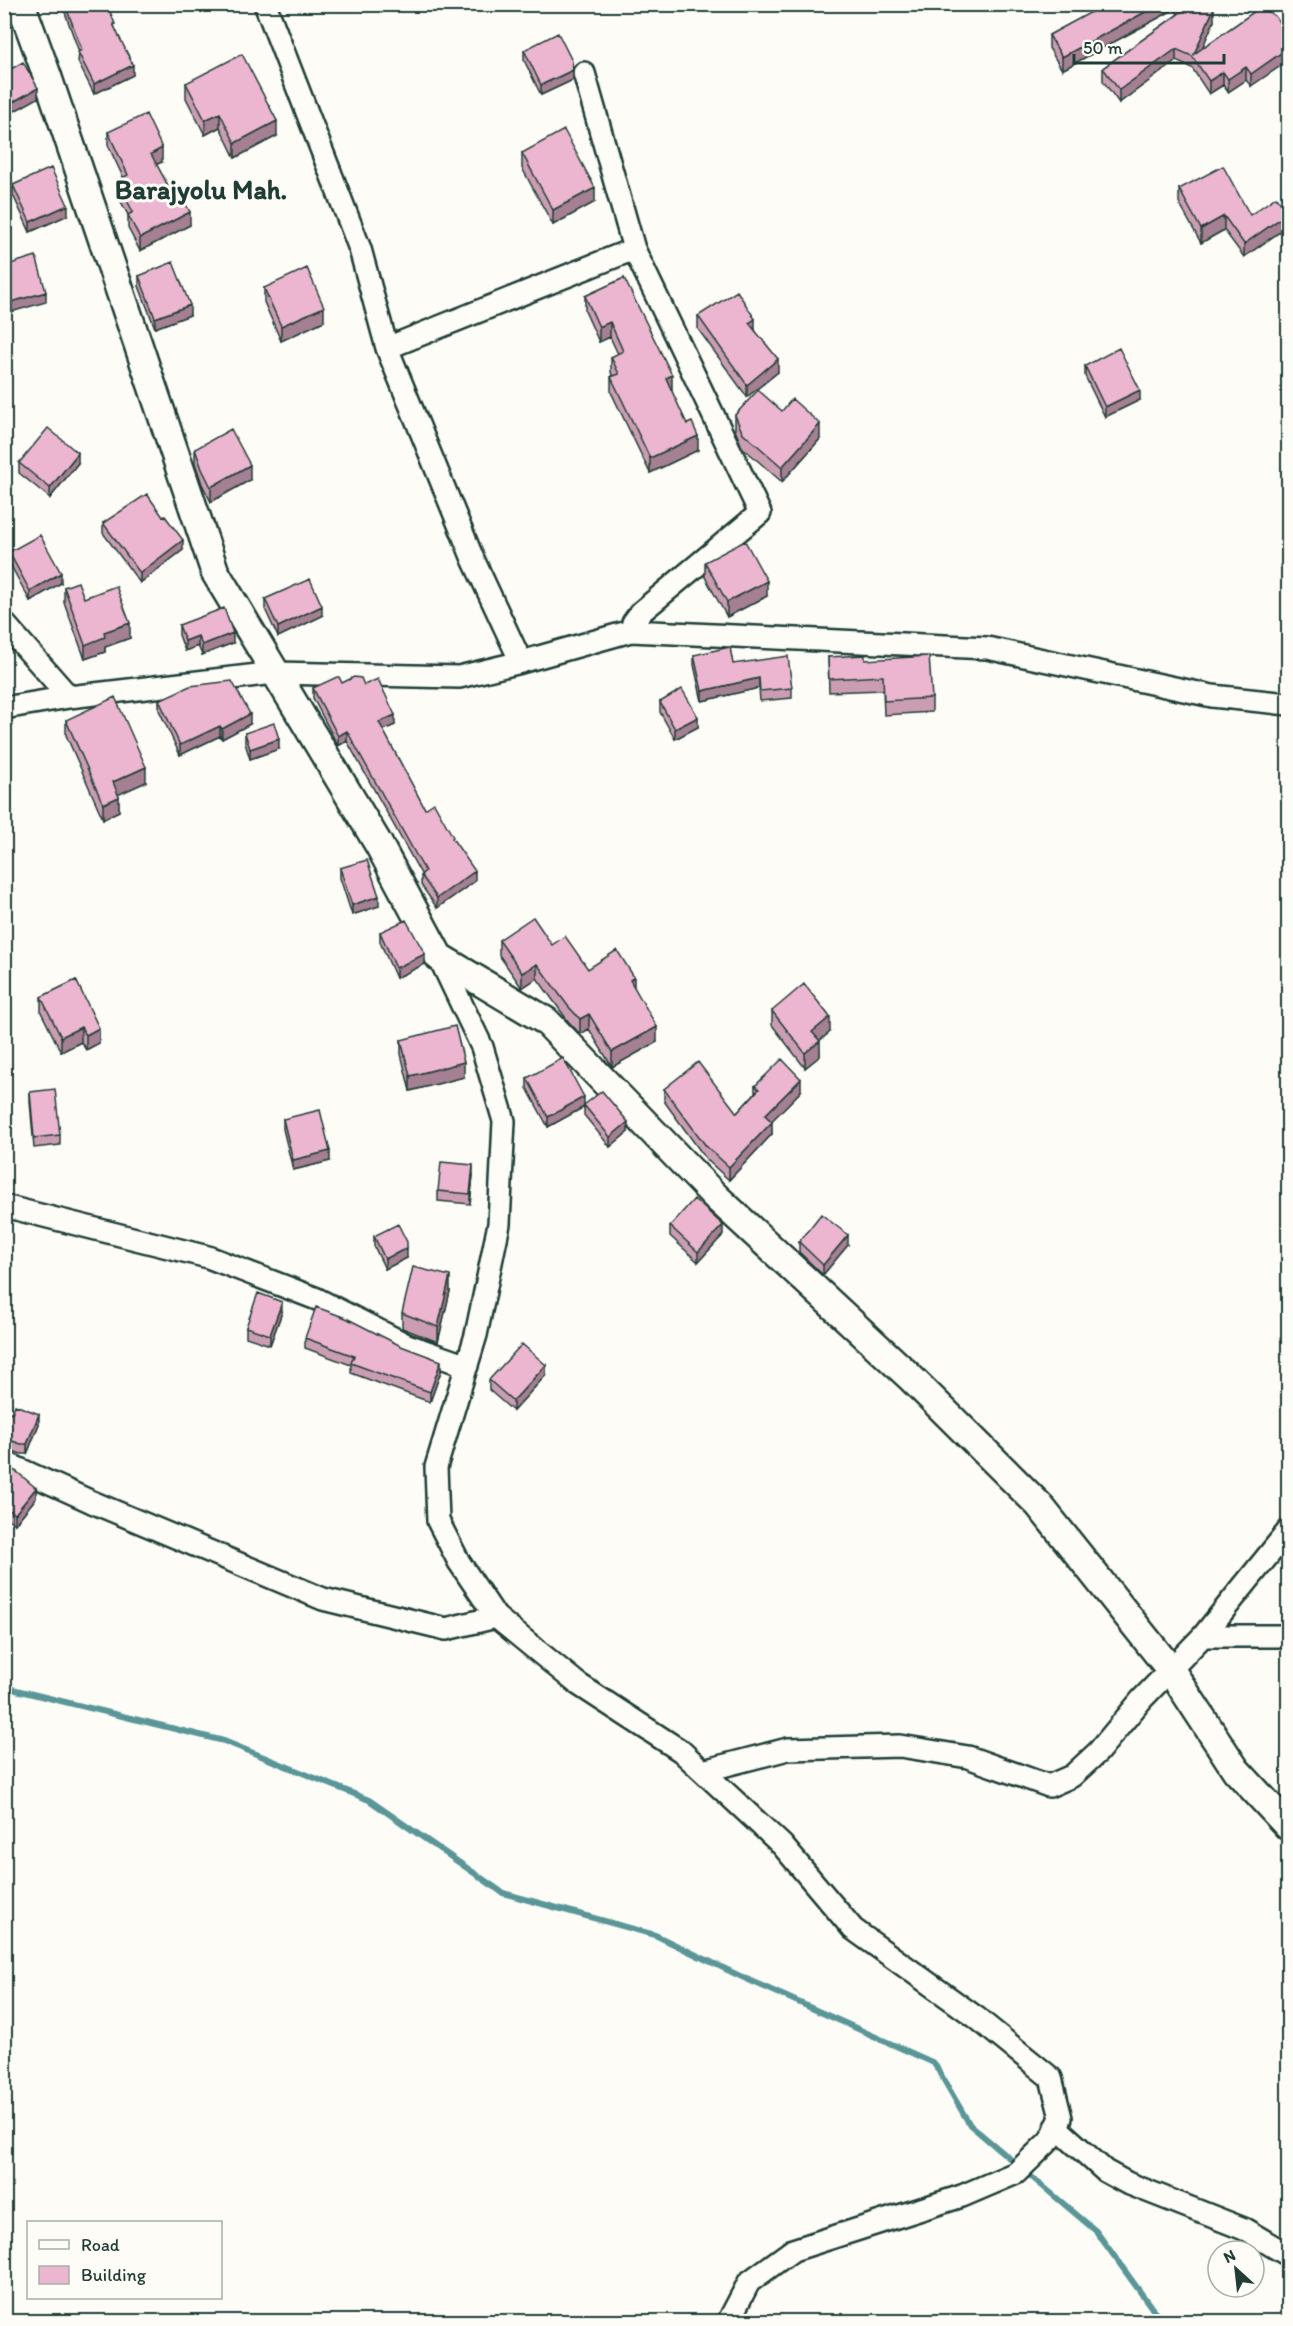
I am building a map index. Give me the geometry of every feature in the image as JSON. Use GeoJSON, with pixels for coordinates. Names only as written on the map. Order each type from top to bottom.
{"type":"FeatureCollection","features":[{"type":"Feature","properties":{"kind":"street"},"geometry":{"type":"LineString","coordinates":[[21,4],[214,572],[380,845],[439,957],[482,1047],[504,1121],[499,1224],[476,1335],[436,1467],[438,1521],[459,1562],[496,1617],[578,1684],[681,1751],[782,1845],[853,1929],[977,2018],[1051,2078],[1061,2118],[1053,2134],[1016,2173],[962,2196],[793,2250],[749,2282],[728,2322]]}},
{"type":"Feature","properties":{"kind":"street"},"geometry":{"type":"LineString","coordinates":[[265,4],[360,249],[387,348],[473,559],[521,663]]}},
{"type":"Feature","properties":{"kind":"street"},"geometry":{"type":"LineString","coordinates":[[1266,4],[1288,18]]}},
{"type":"Feature","properties":{"kind":"street"},"geometry":{"type":"LineString","coordinates":[[584,73],[634,249],[760,513],[640,612],[630,631]]}},
{"type":"Feature","properties":{"kind":"street"},"geometry":{"type":"LineString","coordinates":[[387,348],[634,249]]}},
{"type":"Feature","properties":{"kind":"street"},"geometry":{"type":"LineString","coordinates":[[4,623],[69,697]]}},
{"type":"Feature","properties":{"kind":"street"},"geometry":{"type":"LineString","coordinates":[[4,708],[69,697],[275,673],[459,678],[521,663],[630,631],[987,648],[1212,696],[1288,704]]}},
{"type":"Feature","properties":{"kind":"street"},"geometry":{"type":"LineString","coordinates":[[439,957],[546,1021],[717,1198],[909,1376],[1039,1505],[1170,1669],[1236,1770],[1288,1826]]}},
{"type":"Feature","properties":{"kind":"street"},"geometry":{"type":"LineString","coordinates":[[4,1206],[208,1257],[316,1299],[407,1345],[467,1366]]}},
{"type":"Feature","properties":{"kind":"street"},"geometry":{"type":"LineString","coordinates":[[4,1462],[92,1502],[323,1599],[446,1629],[496,1617]]}},
{"type":"Feature","properties":{"kind":"street"},"geometry":{"type":"LineString","coordinates":[[703,1771],[788,1749],[900,1746],[968,1757],[1049,1786],[1072,1776],[1098,1752],[1170,1669],[1203,1636],[1288,1531]]}},
{"type":"Feature","properties":{"kind":"street"},"geometry":{"type":"LineString","coordinates":[[1203,1636],[1288,1636]]}},
{"type":"Feature","properties":{"kind":"street"},"geometry":{"type":"LineString","coordinates":[[1053,2134],[1127,2183],[1244,2229],[1288,2255]]}},
{"type":"Feature","properties":{"kind":"building"},"geometry":{"type":"Polygon","coordinates":[[[65,4],[107,4],[115,24],[113,24],[133,65],[94,84],[78,52],[82,50],[65,4]]]}},
{"type":"Feature","properties":{"kind":"building"},"geometry":{"type":"Polygon","coordinates":[[[1106,4],[1160,4],[1062,57],[1049,35],[1106,4]]]}},
{"type":"Feature","properties":{"kind":"building"},"geometry":{"type":"Polygon","coordinates":[[[1180,4],[1206,4],[1214,8],[1194,54],[1261,7],[1275,16],[1288,35],[1288,48],[1251,74],[1246,67],[1228,79],[1223,72],[1209,81],[1192,56],[1176,49],[1119,90],[1103,68],[1184,10],[1180,4]]]}},
{"type":"Feature","properties":{"kind":"building"},"geometry":{"type":"Polygon","coordinates":[[[558,33],[572,61],[573,70],[541,85],[524,50],[558,33]]]}},
{"type":"Feature","properties":{"kind":"building"},"geometry":{"type":"Polygon","coordinates":[[[242,54],[277,121],[235,143],[220,113],[205,120],[186,83],[242,54]]]}},
{"type":"Feature","properties":{"kind":"building"},"geometry":{"type":"Polygon","coordinates":[[[23,62],[38,88],[4,107],[4,73],[23,62]]]}},
{"type":"Feature","properties":{"kind":"building"},"geometry":{"type":"Polygon","coordinates":[[[146,114],[162,148],[151,154],[171,191],[177,188],[190,212],[140,238],[128,215],[133,212],[117,181],[128,175],[108,132],[146,114]]]}},
{"type":"Feature","properties":{"kind":"building"},"geometry":{"type":"Polygon","coordinates":[[[564,130],[595,188],[553,210],[522,153],[564,130]]]}},
{"type":"Feature","properties":{"kind":"building"},"geometry":{"type":"Polygon","coordinates":[[[1223,166],[1250,215],[1276,197],[1288,213],[1244,244],[1224,216],[1201,229],[1179,189],[1223,166]]]}},
{"type":"Feature","properties":{"kind":"building"},"geometry":{"type":"Polygon","coordinates":[[[51,168],[68,205],[30,222],[13,185],[51,168]]]}},
{"type":"Feature","properties":{"kind":"building"},"geometry":{"type":"Polygon","coordinates":[[[36,256],[46,292],[4,304],[4,266],[36,256]]]}},
{"type":"Feature","properties":{"kind":"building"},"geometry":{"type":"Polygon","coordinates":[[[173,262],[190,305],[155,318],[139,276],[173,262]]]}},
{"type":"Feature","properties":{"kind":"building"},"geometry":{"type":"Polygon","coordinates":[[[307,268],[324,307],[281,326],[264,288],[307,268]]]}},
{"type":"Feature","properties":{"kind":"building"},"geometry":{"type":"Polygon","coordinates":[[[624,278],[672,375],[666,378],[687,424],[692,422],[698,436],[650,458],[611,377],[619,374],[611,357],[623,351],[610,322],[599,327],[585,296],[624,278]]]}},
{"type":"Feature","properties":{"kind":"building"},"geometry":{"type":"Polygon","coordinates":[[[737,291],[755,319],[749,323],[778,359],[747,385],[698,316],[737,291]]]}},
{"type":"Feature","properties":{"kind":"building"},"geometry":{"type":"Polygon","coordinates":[[[1119,348],[1140,390],[1105,407],[1085,366],[1119,348]]]}},
{"type":"Feature","properties":{"kind":"building"},"geometry":{"type":"Polygon","coordinates":[[[758,390],[782,411],[792,399],[820,424],[782,467],[742,432],[735,415],[758,390]]]}},
{"type":"Feature","properties":{"kind":"building"},"geometry":{"type":"Polygon","coordinates":[[[48,428],[78,453],[50,488],[19,463],[48,428]]]}},
{"type":"Feature","properties":{"kind":"building"},"geometry":{"type":"Polygon","coordinates":[[[231,429],[250,465],[211,487],[195,449],[231,429]]]}},
{"type":"Feature","properties":{"kind":"building"},"geometry":{"type":"Polygon","coordinates":[[[147,494],[183,540],[140,573],[103,523],[147,494]]]}},
{"type":"Feature","properties":{"kind":"building"},"geometry":{"type":"Polygon","coordinates":[[[40,535],[61,573],[30,591],[9,552],[40,535]]]}},
{"type":"Feature","properties":{"kind":"building"},"geometry":{"type":"Polygon","coordinates":[[[745,541],[767,581],[727,602],[705,562],[745,541]]]}},
{"type":"Feature","properties":{"kind":"building"},"geometry":{"type":"Polygon","coordinates":[[[310,579],[322,606],[278,627],[265,599],[310,579]]]}},
{"type":"Feature","properties":{"kind":"building"},"geometry":{"type":"Polygon","coordinates":[[[78,582],[84,598],[116,586],[130,623],[104,632],[105,637],[85,645],[64,587],[78,582]]]}},
{"type":"Feature","properties":{"kind":"building"},"geometry":{"type":"Polygon","coordinates":[[[224,608],[233,633],[202,645],[198,636],[185,641],[179,625],[224,608]]]}},
{"type":"Feature","properties":{"kind":"building"},"geometry":{"type":"Polygon","coordinates":[[[730,647],[733,664],[788,656],[792,688],[760,691],[759,678],[702,691],[694,655],[730,647]]]}},
{"type":"Feature","properties":{"kind":"building"},"geometry":{"type":"Polygon","coordinates":[[[865,655],[865,660],[929,656],[932,698],[884,701],[883,676],[829,679],[828,657],[865,655]]]}},
{"type":"Feature","properties":{"kind":"building"},"geometry":{"type":"Polygon","coordinates":[[[337,677],[342,683],[354,677],[361,678],[364,685],[378,679],[395,715],[379,722],[425,809],[434,803],[452,838],[475,871],[437,898],[421,875],[425,871],[347,731],[338,736],[313,688],[337,677]]]}},
{"type":"Feature","properties":{"kind":"building"},"geometry":{"type":"Polygon","coordinates":[[[232,681],[250,714],[222,729],[220,726],[180,745],[159,700],[190,686],[232,681]]]}},
{"type":"Feature","properties":{"kind":"building"},"geometry":{"type":"Polygon","coordinates":[[[682,689],[698,717],[675,729],[660,702],[682,689]]]}},
{"type":"Feature","properties":{"kind":"building"},"geometry":{"type":"Polygon","coordinates":[[[115,697],[146,767],[113,782],[119,797],[103,804],[66,720],[115,697]]]}},
{"type":"Feature","properties":{"kind":"building"},"geometry":{"type":"Polygon","coordinates":[[[274,723],[279,739],[250,749],[245,733],[274,723]]]}},
{"type":"Feature","properties":{"kind":"building"},"geometry":{"type":"Polygon","coordinates":[[[367,860],[379,896],[352,905],[340,868],[367,860]]]}},
{"type":"Feature","properties":{"kind":"building"},"geometry":{"type":"Polygon","coordinates":[[[533,917],[552,945],[565,936],[588,969],[617,950],[634,977],[630,980],[657,1027],[612,1052],[589,1014],[580,1019],[537,964],[522,973],[499,940],[533,917]]]}},
{"type":"Feature","properties":{"kind":"building"},"geometry":{"type":"Polygon","coordinates":[[[406,920],[425,954],[396,968],[380,932],[406,920]]]}},
{"type":"Feature","properties":{"kind":"building"},"geometry":{"type":"Polygon","coordinates":[[[76,980],[99,1028],[86,1035],[81,1027],[61,1037],[41,997],[76,980]]]}},
{"type":"Feature","properties":{"kind":"building"},"geometry":{"type":"Polygon","coordinates":[[[804,984],[830,1017],[812,1032],[820,1041],[805,1053],[772,1011],[804,984]]]}},
{"type":"Feature","properties":{"kind":"building"},"geometry":{"type":"Polygon","coordinates":[[[455,1026],[464,1062],[410,1076],[401,1040],[455,1026]]]}},
{"type":"Feature","properties":{"kind":"building"},"geometry":{"type":"Polygon","coordinates":[[[563,1058],[584,1097],[548,1117],[527,1078],[563,1058]]]}},
{"type":"Feature","properties":{"kind":"building"},"geometry":{"type":"Polygon","coordinates":[[[782,1059],[801,1079],[765,1115],[772,1122],[729,1167],[706,1146],[664,1089],[698,1062],[737,1113],[759,1089],[755,1086],[782,1059]]]}},
{"type":"Feature","properties":{"kind":"building"},"geometry":{"type":"Polygon","coordinates":[[[55,1089],[60,1135],[34,1138],[30,1092],[55,1089]]]}},
{"type":"Feature","properties":{"kind":"building"},"geometry":{"type":"Polygon","coordinates":[[[602,1091],[628,1122],[610,1137],[584,1105],[602,1091]]]}},
{"type":"Feature","properties":{"kind":"building"},"geometry":{"type":"Polygon","coordinates":[[[320,1110],[330,1151],[293,1160],[283,1119],[320,1110]]]}},
{"type":"Feature","properties":{"kind":"building"},"geometry":{"type":"Polygon","coordinates":[[[441,1162],[473,1165],[470,1194],[438,1191],[441,1162]]]}},
{"type":"Feature","properties":{"kind":"building"},"geometry":{"type":"Polygon","coordinates":[[[694,1199],[723,1225],[698,1252],[670,1226],[694,1199]]]}},
{"type":"Feature","properties":{"kind":"building"},"geometry":{"type":"Polygon","coordinates":[[[821,1214],[848,1235],[823,1265],[799,1242],[821,1214]]]}},
{"type":"Feature","properties":{"kind":"building"},"geometry":{"type":"Polygon","coordinates":[[[398,1224],[407,1242],[407,1248],[385,1259],[374,1236],[398,1224]]]}},
{"type":"Feature","properties":{"kind":"building"},"geometry":{"type":"Polygon","coordinates":[[[413,1267],[450,1276],[438,1327],[402,1313],[413,1267]]]}},
{"type":"Feature","properties":{"kind":"building"},"geometry":{"type":"Polygon","coordinates":[[[258,1293],[282,1302],[270,1335],[246,1327],[258,1293]]]}},
{"type":"Feature","properties":{"kind":"building"},"geometry":{"type":"Polygon","coordinates":[[[316,1307],[346,1318],[401,1346],[441,1361],[430,1392],[351,1363],[354,1356],[305,1338],[316,1307]]]}},
{"type":"Feature","properties":{"kind":"building"},"geometry":{"type":"Polygon","coordinates":[[[522,1344],[546,1365],[513,1401],[489,1380],[522,1344]]]}},
{"type":"Feature","properties":{"kind":"building"},"geometry":{"type":"Polygon","coordinates":[[[15,1405],[39,1414],[27,1444],[4,1438],[4,1410],[12,1413],[15,1405]]]}},
{"type":"Feature","properties":{"kind":"building"},"geometry":{"type":"Polygon","coordinates":[[[4,1466],[17,1472],[36,1488],[15,1514],[4,1506],[4,1466]]]}},
{"type":"Feature","properties":{"kind":"waterway"},"geometry":{"type":"LineString","coordinates":[[4,1687],[224,1741],[369,1800],[503,1893],[655,1935],[742,1977],[934,2063],[970,2125],[1096,2231],[1162,2322]]}},
{"type":"Feature","properties":{"kind":"district","name":"Barajyolu Mah."},"geometry":{"type":"Point","coordinates":[201,190]}}]}
